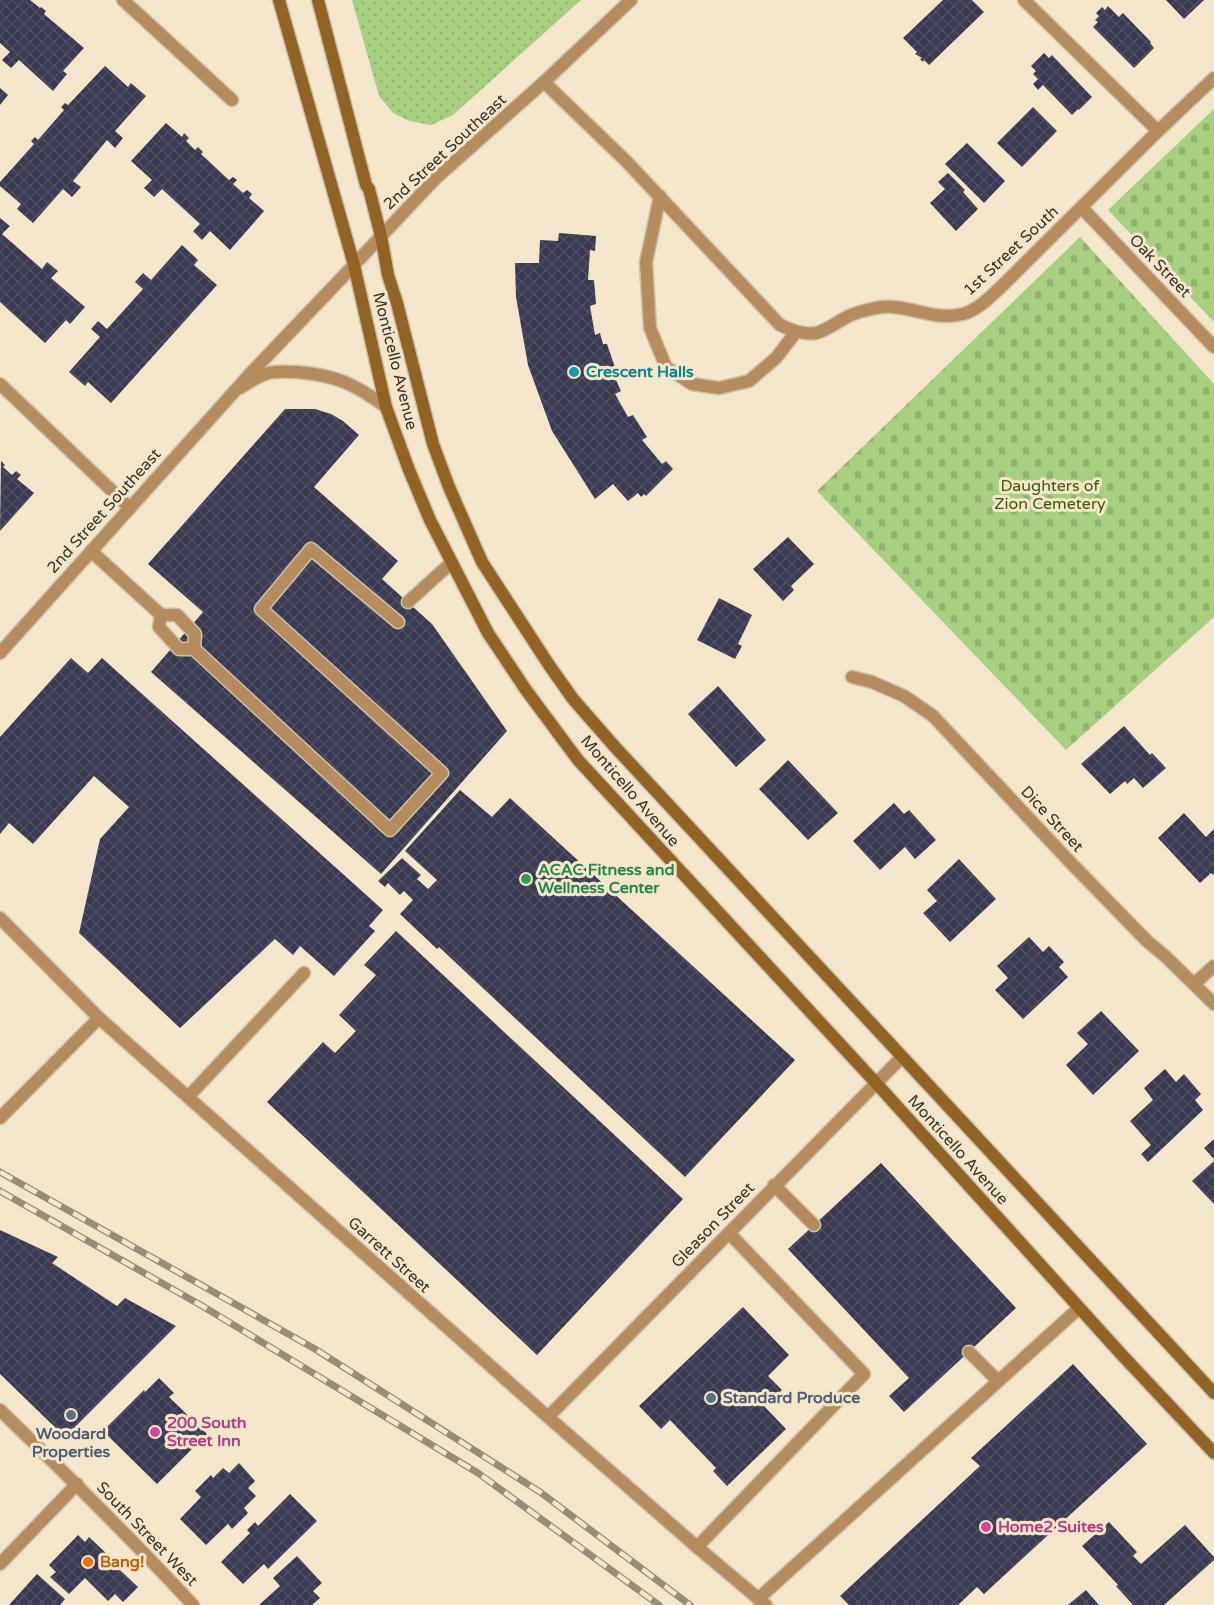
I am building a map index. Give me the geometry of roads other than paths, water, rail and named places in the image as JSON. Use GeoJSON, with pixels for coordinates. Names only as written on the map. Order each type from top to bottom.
{"type":"FeatureCollection","features":[{"type":"Feature","properties":{"kind":"main road","name":"Monticello Avenue"},"geometry":{"type":"LineString","coordinates":[[279,0],[354,265],[386,407],[409,470],[451,563],[488,633],[526,690],[578,760],[1214,1453]]}},
{"type":"Feature","properties":{"kind":"main road","name":"Monticello Avenue"},"geometry":{"type":"LineString","coordinates":[[318,0],[434,444],[449,487],[482,562],[573,699],[615,747],[1214,1393]]}},
{"type":"Feature","properties":{"kind":"street"},"geometry":{"type":"LineString","coordinates":[[123,0],[232,99]]}},
{"type":"Feature","properties":{"kind":"street","name":"2nd Street Southeast"},"geometry":{"type":"LineString","coordinates":[[0,653],[234,392],[435,178],[544,82],[631,0]]}},
{"type":"Feature","properties":{"kind":"street"},"geometry":{"type":"LineString","coordinates":[[1024,0],[1158,131]]}},
{"type":"Feature","properties":{"kind":"street","name":"1st Street South"},"geometry":{"type":"LineString","coordinates":[[796,332],[817,333],[852,314],[878,308],[906,308],[923,314],[944,317],[965,314],[980,306],[1214,78]]}},
{"type":"Feature","properties":{"kind":"street"},"geometry":{"type":"LineString","coordinates":[[544,82],[627,162],[660,196],[780,325],[796,332],[776,358],[749,381],[719,388],[692,384],[666,367],[650,328],[646,262],[660,196]]}},
{"type":"Feature","properties":{"kind":"street","name":"Oak Street"},"geometry":{"type":"LineString","coordinates":[[1082,208],[1214,346]]}},
{"type":"Feature","properties":{"kind":"street","name":"2nd Street Southeast"},"geometry":{"type":"LineString","coordinates":[[234,392],[268,373],[306,373],[347,382],[366,392],[386,407]]}},
{"type":"Feature","properties":{"kind":"street"},"geometry":{"type":"LineString","coordinates":[[0,384],[130,508]]}},
{"type":"Feature","properties":{"kind":"street"},"geometry":{"type":"LineString","coordinates":[[161,615],[159,627],[179,649],[194,649],[390,830],[442,773],[261,609],[311,549],[398,622]]}},
{"type":"Feature","properties":{"kind":"street"},"geometry":{"type":"LineString","coordinates":[[91,552],[161,615],[177,615],[195,634],[194,649]]}},
{"type":"Feature","properties":{"kind":"street"},"geometry":{"type":"LineString","coordinates":[[408,602],[451,563]]}},
{"type":"Feature","properties":{"kind":"street","name":"Dice Street"},"geometry":{"type":"LineString","coordinates":[[852,677],[873,682],[904,696],[933,716],[1147,941],[1214,1004]]}},
{"type":"Feature","properties":{"kind":"street","name":"Garrett Street"},"geometry":{"type":"LineString","coordinates":[[0,918],[99,1018],[548,1417],[762,1602]]}},
{"type":"Feature","properties":{"kind":"street"},"geometry":{"type":"LineString","coordinates":[[1194,984],[1214,966]]}},
{"type":"Feature","properties":{"kind":"street"},"geometry":{"type":"LineString","coordinates":[[188,1097],[304,972]]}},
{"type":"Feature","properties":{"kind":"street"},"geometry":{"type":"LineString","coordinates":[[0,1118],[99,1018]]}},
{"type":"Feature","properties":{"kind":"street","name":"Gleason Street"},"geometry":{"type":"LineString","coordinates":[[548,1417],[902,1057]]}},
{"type":"Feature","properties":{"kind":"street"},"geometry":{"type":"LineString","coordinates":[[774,1185],[814,1225]]}},
{"type":"Feature","properties":{"kind":"street"},"geometry":{"type":"LineString","coordinates":[[697,1547],[864,1374],[729,1233]]}},
{"type":"Feature","properties":{"kind":"street"},"geometry":{"type":"LineString","coordinates":[[762,1602],[1079,1308]]}},
{"type":"Feature","properties":{"kind":"street"},"geometry":{"type":"LineString","coordinates":[[969,1352],[998,1381]]}},
{"type":"Feature","properties":{"kind":"street","name":"South Street West"},"geometry":{"type":"LineString","coordinates":[[0,1410],[77,1484],[193,1605]]}},
{"type":"Feature","properties":{"kind":"street"},"geometry":{"type":"LineString","coordinates":[[0,1564],[77,1484]]}},
{"type":"Feature","properties":{"kind":"railway"},"geometry":{"type":"LineString","coordinates":[[0,1172],[315,1349],[540,1492],[690,1605]]}},
{"type":"Feature","properties":{"kind":"railway"},"geometry":{"type":"LineString","coordinates":[[0,1191],[204,1307],[478,1473],[659,1605]]}},
{"type":"Feature","properties":{"kind":"place","name":"Crescent Halls"},"geometry":{"type":"Point","coordinates":[574,372]}},
{"type":"Feature","properties":{"kind":"place","name":"ACAC Fitness and Wellness Center"},"geometry":{"type":"Point","coordinates":[526,879]}},
{"type":"Feature","properties":{"kind":"place","name":"Standard Produce"},"geometry":{"type":"Point","coordinates":[711,1398]}},
{"type":"Feature","properties":{"kind":"place","name":"Woodard Properties"},"geometry":{"type":"Point","coordinates":[71,1415]}},
{"type":"Feature","properties":{"kind":"place","name":"200 South Street Inn"},"geometry":{"type":"Point","coordinates":[155,1432]}},
{"type":"Feature","properties":{"kind":"place","name":"Home2 Suites"},"geometry":{"type":"Point","coordinates":[986,1527]}},
{"type":"Feature","properties":{"kind":"place","name":"Bang!"},"geometry":{"type":"Point","coordinates":[88,1562]}},
{"type":"Feature","properties":{"kind":"park label","name":"Daughters of Zion Cemetery"},"geometry":{"type":"Point","coordinates":[1050,495]}}]}
